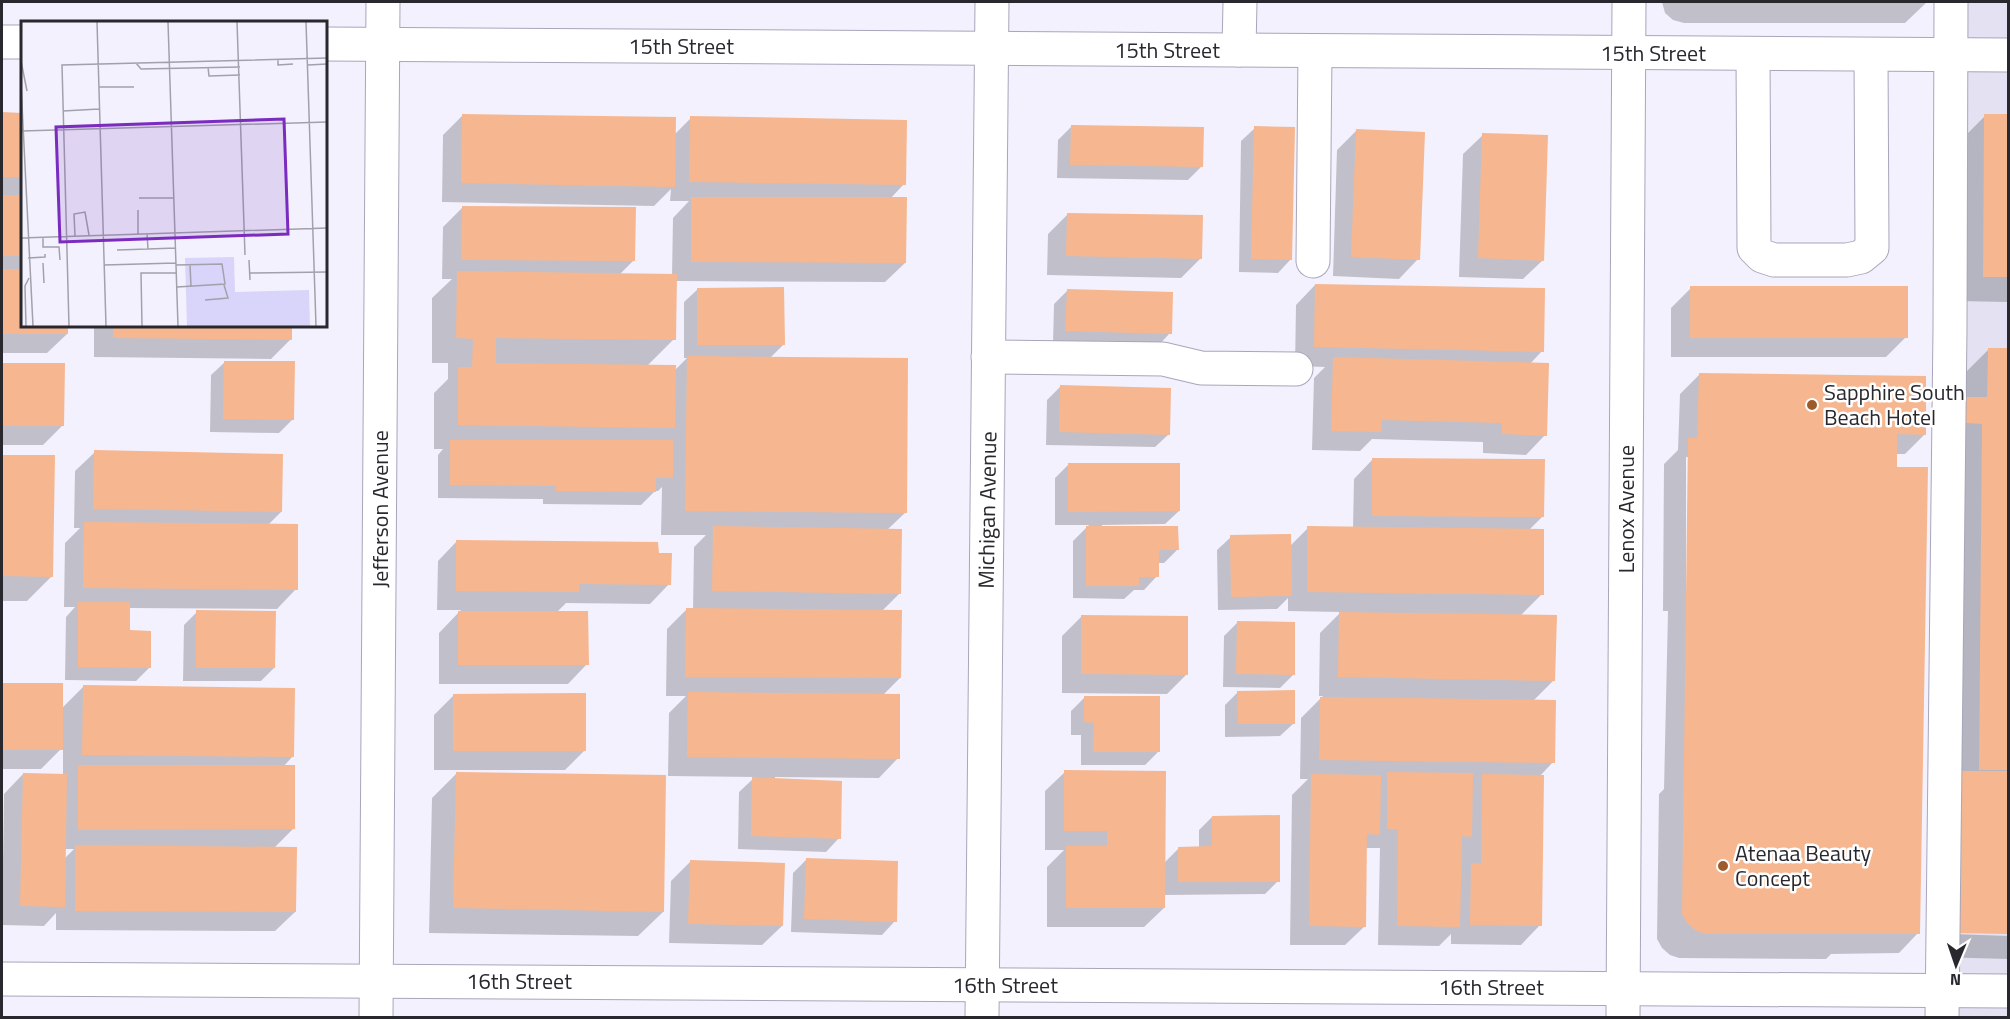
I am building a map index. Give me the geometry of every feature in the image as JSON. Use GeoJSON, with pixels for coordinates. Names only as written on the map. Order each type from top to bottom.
{"type":"FeatureCollection","features":[{"type":"Feature","properties":{"kind":"street","name":"Jefferson Avenue"},"geometry":{"type":"LineString","coordinates":[[376,1017],[383,2]]}},
{"type":"Feature","properties":{"kind":"street","name":"Michigan Avenue"},"geometry":{"type":"LineString","coordinates":[[982,1017],[992,2]]}},
{"type":"Feature","properties":{"kind":"street"},"geometry":{"type":"LineString","coordinates":[[1239,50],[1240,2]]}},
{"type":"Feature","properties":{"kind":"street","name":"Lenox Avenue"},"geometry":{"type":"LineString","coordinates":[[1623,1002],[1629,2]]}},
{"type":"Feature","properties":{"kind":"street"},"geometry":{"type":"LineString","coordinates":[[1942,1004],[1952,2]]}},
{"type":"Feature","properties":{"kind":"street"},"geometry":{"type":"LineString","coordinates":[[2,42],[21,42]]}},
{"type":"Feature","properties":{"kind":"street","name":"15th Street"},"geometry":{"type":"LineString","coordinates":[[327,44],[2008,55]]}},
{"type":"Feature","properties":{"kind":"street"},"geometry":{"type":"LineString","coordinates":[[1313,261],[1316,51]]}},
{"type":"Feature","properties":{"kind":"street"},"geometry":{"type":"LineString","coordinates":[[1753,54],[1754,248],[1762,256],[1774,260],[1847,260],[1861,257],[1872,248],[1871,55]]}},
{"type":"Feature","properties":{"kind":"street"},"geometry":{"type":"LineString","coordinates":[[988,357],[1163,359],[1201,368],[1296,369]]}},
{"type":"Feature","properties":{"kind":"street","name":"16th Street"},"geometry":{"type":"LineString","coordinates":[[2,979],[982,985],[1623,1002],[1942,1004],[2008,991]]}},
{"type":"Feature","properties":{"kind":"shaded area"},"geometry":{"type":"Polygon","coordinates":[[[1961,2],[2008,2],[2008,1017],[1952,1018],[1961,2]]]}},
{"type":"Feature","properties":{"kind":"building"},"geometry":{"type":"Polygon","coordinates":[[[2,112],[21,113],[21,177],[2,177],[2,112]]]}},
{"type":"Feature","properties":{"kind":"building"},"geometry":{"type":"Polygon","coordinates":[[[462,114],[676,117],[675,187],[461,183],[462,114]]]}},
{"type":"Feature","properties":{"kind":"building"},"geometry":{"type":"Polygon","coordinates":[[[1984,114],[2008,114],[2008,277],[1983,277],[1984,114]]]}},
{"type":"Feature","properties":{"kind":"building"},"geometry":{"type":"Polygon","coordinates":[[[690,116],[907,120],[906,185],[689,182],[690,116]]]}},
{"type":"Feature","properties":{"kind":"building"},"geometry":{"type":"Polygon","coordinates":[[[1071,125],[1204,127],[1203,167],[1070,165],[1071,125]]]}},
{"type":"Feature","properties":{"kind":"building"},"geometry":{"type":"Polygon","coordinates":[[[1254,126],[1295,127],[1292,260],[1251,259],[1254,126]]]}},
{"type":"Feature","properties":{"kind":"building"},"geometry":{"type":"Polygon","coordinates":[[[1356,129],[1425,132],[1420,260],[1351,257],[1356,129]]]}},
{"type":"Feature","properties":{"kind":"building"},"geometry":{"type":"Polygon","coordinates":[[[1482,133],[1548,135],[1544,261],[1478,258],[1482,133]]]}},
{"type":"Feature","properties":{"kind":"building"},"geometry":{"type":"Polygon","coordinates":[[[2,195],[21,195],[21,256],[2,256],[2,195]]]}},
{"type":"Feature","properties":{"kind":"building"},"geometry":{"type":"Polygon","coordinates":[[[691,197],[907,197],[906,263],[691,262],[691,197]]]}},
{"type":"Feature","properties":{"kind":"building"},"geometry":{"type":"Polygon","coordinates":[[[462,206],[636,207],[635,261],[461,260],[462,206]]]}},
{"type":"Feature","properties":{"kind":"building"},"geometry":{"type":"Polygon","coordinates":[[[1067,213],[1203,215],[1202,259],[1066,256],[1067,213]]]}},
{"type":"Feature","properties":{"kind":"building"},"geometry":{"type":"Polygon","coordinates":[[[2,269],[21,269],[21,327],[68,327],[68,334],[2,334],[2,269]]]}},
{"type":"Feature","properties":{"kind":"building"},"geometry":{"type":"Polygon","coordinates":[[[457,271],[677,274],[676,340],[496,338],[496,363],[676,365],[675,428],[458,425],[458,367],[472,367],[473,339],[456,338],[457,271]]]}},
{"type":"Feature","properties":{"kind":"building"},"geometry":{"type":"Polygon","coordinates":[[[1315,284],[1545,288],[1544,352],[1314,347],[1315,284]]]}},
{"type":"Feature","properties":{"kind":"building"},"geometry":{"type":"Polygon","coordinates":[[[1690,286],[1908,286],[1908,338],[1690,338],[1690,286]]]}},
{"type":"Feature","properties":{"kind":"building"},"geometry":{"type":"Polygon","coordinates":[[[784,287],[785,345],[697,345],[697,288],[784,287]]]}},
{"type":"Feature","properties":{"kind":"building"},"geometry":{"type":"Polygon","coordinates":[[[1067,289],[1173,292],[1172,334],[1065,331],[1067,289]]]}},
{"type":"Feature","properties":{"kind":"building"},"geometry":{"type":"Polygon","coordinates":[[[113,327],[292,327],[292,340],[113,338],[113,327]]]}},
{"type":"Feature","properties":{"kind":"building"},"geometry":{"type":"Polygon","coordinates":[[[1988,348],[2008,348],[2008,770],[1979,770],[1982,424],[1966,423],[1966,397],[1987,397],[1988,348]]]}},
{"type":"Feature","properties":{"kind":"building"},"geometry":{"type":"Polygon","coordinates":[[[687,356],[908,358],[907,513],[685,511],[687,356]]]}},
{"type":"Feature","properties":{"kind":"building"},"geometry":{"type":"Polygon","coordinates":[[[1333,357],[1549,363],[1547,436],[1502,434],[1502,423],[1381,420],[1382,432],[1331,431],[1333,357]]]}},
{"type":"Feature","properties":{"kind":"building"},"geometry":{"type":"Polygon","coordinates":[[[224,361],[295,361],[294,420],[223,419],[224,361]]]}},
{"type":"Feature","properties":{"kind":"building"},"geometry":{"type":"Polygon","coordinates":[[[2,363],[65,363],[64,426],[2,426],[2,363]]]}},
{"type":"Feature","properties":{"kind":"building"},"geometry":{"type":"Polygon","coordinates":[[[1699,373],[1926,376],[1926,435],[1897,434],[1897,467],[1928,467],[1920,934],[1704,934],[1687,923],[1682,914],[1688,438],[1697,438],[1699,373]]]}},
{"type":"Feature","properties":{"kind":"building"},"geometry":{"type":"Polygon","coordinates":[[[1060,385],[1171,388],[1170,435],[1059,432],[1060,385]]]}},
{"type":"Feature","properties":{"kind":"building"},"geometry":{"type":"Polygon","coordinates":[[[450,440],[673,440],[673,478],[656,478],[656,492],[556,491],[556,486],[450,485],[450,440]]]}},
{"type":"Feature","properties":{"kind":"building"},"geometry":{"type":"Polygon","coordinates":[[[94,450],[283,454],[282,512],[93,509],[94,450]]]}},
{"type":"Feature","properties":{"kind":"building"},"geometry":{"type":"Polygon","coordinates":[[[2,455],[55,455],[53,577],[2,576],[2,455]]]}},
{"type":"Feature","properties":{"kind":"building"},"geometry":{"type":"Polygon","coordinates":[[[1372,458],[1545,459],[1544,517],[1372,516],[1372,458]]]}},
{"type":"Feature","properties":{"kind":"building"},"geometry":{"type":"Polygon","coordinates":[[[1068,463],[1180,463],[1180,511],[1068,512],[1068,463]]]}},
{"type":"Feature","properties":{"kind":"building"},"geometry":{"type":"Polygon","coordinates":[[[84,522],[298,524],[298,590],[83,588],[84,522]]]}},
{"type":"Feature","properties":{"kind":"building"},"geometry":{"type":"Polygon","coordinates":[[[713,526],[902,529],[901,594],[712,591],[713,526]]]}},
{"type":"Feature","properties":{"kind":"building"},"geometry":{"type":"Polygon","coordinates":[[[1086,526],[1178,526],[1179,550],[1159,550],[1159,577],[1139,577],[1139,586],[1086,586],[1086,526]]]}},
{"type":"Feature","properties":{"kind":"building"},"geometry":{"type":"Polygon","coordinates":[[[1307,526],[1544,529],[1544,595],[1307,592],[1307,526]]]}},
{"type":"Feature","properties":{"kind":"building"},"geometry":{"type":"Polygon","coordinates":[[[1291,534],[1292,596],[1231,597],[1230,535],[1291,534]]]}},
{"type":"Feature","properties":{"kind":"building"},"geometry":{"type":"Polygon","coordinates":[[[456,540],[658,542],[659,553],[672,553],[671,585],[579,584],[579,592],[456,591],[456,540]]]}},
{"type":"Feature","properties":{"kind":"building"},"geometry":{"type":"Polygon","coordinates":[[[78,602],[130,602],[130,630],[151,631],[151,668],[78,667],[78,602]]]}},
{"type":"Feature","properties":{"kind":"building"},"geometry":{"type":"Polygon","coordinates":[[[686,608],[902,610],[901,678],[685,677],[686,608]]]}},
{"type":"Feature","properties":{"kind":"building"},"geometry":{"type":"Polygon","coordinates":[[[196,610],[276,611],[275,668],[196,668],[196,610]]]}},
{"type":"Feature","properties":{"kind":"building"},"geometry":{"type":"Polygon","coordinates":[[[458,611],[588,611],[589,665],[458,665],[458,611]]]}},
{"type":"Feature","properties":{"kind":"building"},"geometry":{"type":"Polygon","coordinates":[[[1339,612],[1557,615],[1555,681],[1338,677],[1339,612]]]}},
{"type":"Feature","properties":{"kind":"building"},"geometry":{"type":"Polygon","coordinates":[[[1081,615],[1188,616],[1188,675],[1081,674],[1081,615]]]}},
{"type":"Feature","properties":{"kind":"building"},"geometry":{"type":"Polygon","coordinates":[[[1237,621],[1295,622],[1295,675],[1236,674],[1237,621]]]}},
{"type":"Feature","properties":{"kind":"building"},"geometry":{"type":"Polygon","coordinates":[[[2,683],[63,683],[63,750],[2,750],[2,683]]]}},
{"type":"Feature","properties":{"kind":"building"},"geometry":{"type":"Polygon","coordinates":[[[83,685],[295,688],[294,757],[82,755],[83,685]]]}},
{"type":"Feature","properties":{"kind":"building"},"geometry":{"type":"Polygon","coordinates":[[[1295,690],[1295,724],[1238,724],[1237,691],[1295,690]]]}},
{"type":"Feature","properties":{"kind":"building"},"geometry":{"type":"Polygon","coordinates":[[[688,692],[900,694],[900,759],[687,757],[688,692]]]}},
{"type":"Feature","properties":{"kind":"building"},"geometry":{"type":"Polygon","coordinates":[[[586,693],[586,751],[453,751],[453,694],[586,693]]]}},
{"type":"Feature","properties":{"kind":"building"},"geometry":{"type":"Polygon","coordinates":[[[1084,696],[1160,696],[1160,752],[1093,752],[1094,723],[1084,722],[1084,696]]]}},
{"type":"Feature","properties":{"kind":"building"},"geometry":{"type":"Polygon","coordinates":[[[1320,697],[1556,700],[1555,763],[1319,760],[1320,697]]]}},
{"type":"Feature","properties":{"kind":"building"},"geometry":{"type":"Polygon","coordinates":[[[78,765],[295,765],[295,829],[78,830],[78,765]]]}},
{"type":"Feature","properties":{"kind":"building"},"geometry":{"type":"Polygon","coordinates":[[[1064,770],[1166,771],[1165,908],[1066,908],[1066,846],[1107,846],[1107,831],[1064,831],[1064,770]]]}},
{"type":"Feature","properties":{"kind":"building"},"geometry":{"type":"Polygon","coordinates":[[[1961,771],[2008,771],[2008,934],[1960,933],[1961,771]]]}},
{"type":"Feature","properties":{"kind":"building"},"geometry":{"type":"Polygon","coordinates":[[[456,772],[666,775],[664,912],[453,908],[456,772]]]}},
{"type":"Feature","properties":{"kind":"building"},"geometry":{"type":"Polygon","coordinates":[[[1387,772],[1473,773],[1472,837],[1462,836],[1460,927],[1397,926],[1398,829],[1387,829],[1387,772]]]}},
{"type":"Feature","properties":{"kind":"building"},"geometry":{"type":"Polygon","coordinates":[[[23,773],[67,774],[65,907],[20,906],[23,773]]]}},
{"type":"Feature","properties":{"kind":"building"},"geometry":{"type":"Polygon","coordinates":[[[1311,774],[1381,775],[1380,835],[1367,834],[1366,927],[1309,926],[1311,774]]]}},
{"type":"Feature","properties":{"kind":"building"},"geometry":{"type":"Polygon","coordinates":[[[1482,774],[1544,775],[1542,926],[1470,925],[1471,863],[1481,864],[1482,774]]]}},
{"type":"Feature","properties":{"kind":"building"},"geometry":{"type":"Polygon","coordinates":[[[752,777],[842,781],[841,839],[751,836],[752,777]]]}},
{"type":"Feature","properties":{"kind":"building"},"geometry":{"type":"Polygon","coordinates":[[[1280,815],[1280,882],[1178,882],[1178,847],[1212,846],[1212,816],[1280,815]]]}},
{"type":"Feature","properties":{"kind":"building"},"geometry":{"type":"Polygon","coordinates":[[[75,845],[297,847],[296,912],[75,911],[75,845]]]}},
{"type":"Feature","properties":{"kind":"building"},"geometry":{"type":"Polygon","coordinates":[[[806,858],[898,861],[897,922],[804,919],[806,858]]]}},
{"type":"Feature","properties":{"kind":"building"},"geometry":{"type":"Polygon","coordinates":[[[690,860],[785,863],[783,926],[688,924],[690,860]]]}},
{"type":"Feature","properties":{"kind":"place","name":"Sapphire South Beach Hotel"},"geometry":{"type":"Point","coordinates":[1812,405]}},
{"type":"Feature","properties":{"kind":"place","name":"Atenaa Beauty Concept"},"geometry":{"type":"Point","coordinates":[1723,866]}}]}
